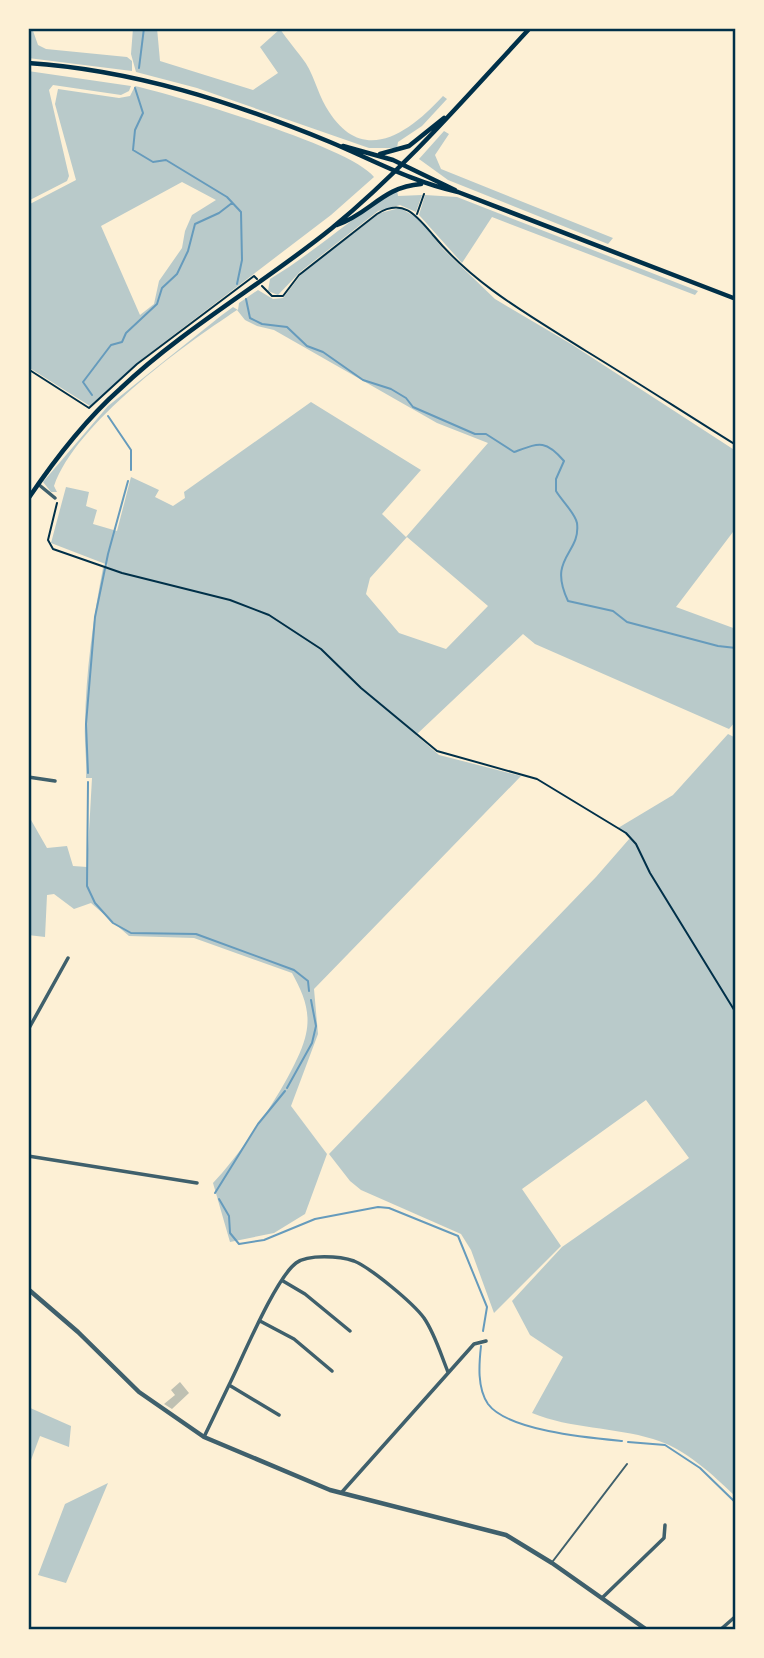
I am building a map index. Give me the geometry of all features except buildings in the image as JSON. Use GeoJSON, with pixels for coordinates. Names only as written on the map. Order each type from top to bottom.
{"type":"FeatureCollection","features":[{"type":"Feature","properties":{"kind":"main road"},"geometry":{"type":"LineString","coordinates":[[28,499],[78,431],[121,387],[333,227],[396,172],[530,28]]}},
{"type":"Feature","properties":{"kind":"main road"},"geometry":{"type":"LineString","coordinates":[[28,63],[119,74],[214,99],[332,143],[424,184],[458,192]]}},
{"type":"Feature","properties":{"kind":"main road"},"geometry":{"type":"LineString","coordinates":[[376,154],[409,146],[455,108]]}},
{"type":"Feature","properties":{"kind":"main road"},"geometry":{"type":"LineString","coordinates":[[332,143],[376,154],[458,192],[736,299]]}},
{"type":"Feature","properties":{"kind":"main road"},"geometry":{"type":"LineString","coordinates":[[333,227],[348,222],[391,190],[424,184]]}},
{"type":"Feature","properties":{"kind":"street"},"geometry":{"type":"LineString","coordinates":[[38,484],[55,498]]}},
{"type":"Feature","properties":{"kind":"street"},"geometry":{"type":"LineString","coordinates":[[28,777],[55,781]]}},
{"type":"Feature","properties":{"kind":"street"},"geometry":{"type":"LineString","coordinates":[[28,1030],[68,958]]}},
{"type":"Feature","properties":{"kind":"street"},"geometry":{"type":"LineString","coordinates":[[28,1156],[197,1183]]}},
{"type":"Feature","properties":{"kind":"street"},"geometry":{"type":"LineString","coordinates":[[204,1437],[282,1281],[293,1265],[304,1259],[344,1259],[358,1263],[421,1314],[448,1373]]}},
{"type":"Feature","properties":{"kind":"street"},"geometry":{"type":"LineString","coordinates":[[282,1281],[350,1331]]}},
{"type":"Feature","properties":{"kind":"street"},"geometry":{"type":"LineString","coordinates":[[28,1289],[78,1332],[139,1392],[204,1437],[290,1476],[341,1493],[501,1534],[552,1563],[647,1630]]}},
{"type":"Feature","properties":{"kind":"street"},"geometry":{"type":"LineString","coordinates":[[260,1321],[294,1339],[331,1371]]}},
{"type":"Feature","properties":{"kind":"street"},"geometry":{"type":"LineString","coordinates":[[341,1493],[475,1343],[486,1341]]}},
{"type":"Feature","properties":{"kind":"street"},"geometry":{"type":"LineString","coordinates":[[229,1385],[279,1415]]}},
{"type":"Feature","properties":{"kind":"street"},"geometry":{"type":"LineString","coordinates":[[602,1598],[664,1538],[665,1525]]}},
{"type":"Feature","properties":{"kind":"street"},"geometry":{"type":"LineString","coordinates":[[720,1630],[736,1616]]}},
{"type":"Feature","properties":{"kind":"lane"},"geometry":{"type":"LineString","coordinates":[[552,1563],[627,1464]]}},
{"type":"Feature","properties":{"kind":"path"},"geometry":{"type":"LineString","coordinates":[[417,215],[424,194]]}},
{"type":"Feature","properties":{"kind":"path"},"geometry":{"type":"LineString","coordinates":[[259,282],[270,295],[281,297],[299,275],[379,212],[399,207],[417,215],[454,258],[494,293],[736,445]]}},
{"type":"Feature","properties":{"kind":"path"},"geometry":{"type":"LineString","coordinates":[[28,369],[89,408]]}},
{"type":"Feature","properties":{"kind":"path"},"geometry":{"type":"LineString","coordinates":[[55,498],[57,505],[49,546],[103,567],[230,600],[270,615],[321,649],[357,685],[437,751],[537,779],[623,831],[636,844],[650,873],[736,1013]]}},
{"type":"Feature","properties":{"kind":"shaded area"},"geometry":{"type":"Polygon","coordinates":[[[28,28],[32,28],[38,45],[46,49],[127,57],[132,61],[132,71],[28,58],[28,28]]]}},
{"type":"Feature","properties":{"kind":"shaded area"},"geometry":{"type":"Polygon","coordinates":[[[133,28],[157,28],[160,61],[253,90],[278,73],[260,47],[280,29],[306,63],[326,107],[340,125],[354,136],[369,140],[384,139],[399,132],[414,123],[443,96],[447,99],[422,126],[398,142],[397,148],[369,148],[197,88],[136,72],[131,54],[133,28]]]}},
{"type":"Feature","properties":{"kind":"shaded area"},"geometry":{"type":"Polygon","coordinates":[[[28,71],[131,86],[129,91],[121,95],[53,85],[49,90],[69,176],[67,181],[28,201],[28,71]]]}},
{"type":"Feature","properties":{"kind":"shaded area"},"geometry":{"type":"Polygon","coordinates":[[[135,86],[262,124],[333,152],[359,165],[374,177],[331,215],[146,356],[90,406],[28,367],[28,205],[76,180],[55,104],[58,89],[119,98],[130,96],[135,86]],[[182,182],[101,226],[140,315],[154,304],[159,281],[182,248],[192,215],[216,200],[182,182]]]}},
{"type":"Feature","properties":{"kind":"shaded area"},"geometry":{"type":"Polygon","coordinates":[[[444,131],[449,134],[435,155],[441,169],[613,238],[608,244],[448,180],[419,159],[444,131]]]}},
{"type":"Feature","properties":{"kind":"shaded area"},"geometry":{"type":"Polygon","coordinates":[[[397,190],[398,196],[422,195],[416,212],[400,205],[378,211],[300,272],[278,295],[268,291],[270,279],[397,190]]]}},
{"type":"Feature","properties":{"kind":"shaded area"},"geometry":{"type":"Polygon","coordinates":[[[425,195],[457,197],[698,291],[695,295],[492,217],[462,263],[419,215],[425,195]]]}},
{"type":"Feature","properties":{"kind":"shaded area"},"geometry":{"type":"Polygon","coordinates":[[[400,208],[419,219],[443,249],[495,299],[571,344],[736,451],[736,528],[676,607],[736,629],[736,721],[729,729],[535,644],[523,634],[416,735],[439,755],[521,776],[314,989],[318,1034],[291,1106],[327,1154],[305,1214],[274,1233],[230,1242],[213,1183],[267,1112],[301,1050],[306,1034],[307,1010],[292,973],[194,938],[129,936],[91,903],[74,909],[54,894],[47,895],[45,937],[28,935],[28,790],[31,820],[47,848],[67,846],[73,866],[87,867],[92,778],[86,778],[87,685],[99,587],[103,568],[108,565],[51,543],[66,487],[89,492],[86,506],[97,510],[93,524],[117,531],[131,477],[159,490],[155,497],[173,506],[185,498],[184,492],[311,402],[421,470],[382,514],[406,537],[488,443],[437,423],[274,330],[245,320],[237,310],[160,365],[107,412],[66,462],[54,486],[57,492],[51,492],[43,482],[108,406],[222,315],[233,307],[238,310],[239,303],[258,290],[273,299],[283,298],[303,272],[380,213],[400,208]],[[407,537],[370,578],[366,594],[399,633],[446,649],[488,606],[407,537]]]}},
{"type":"Feature","properties":{"kind":"shaded area"},"geometry":{"type":"Polygon","coordinates":[[[728,734],[736,738],[736,1497],[698,1463],[665,1443],[638,1435],[562,1422],[532,1413],[563,1357],[530,1335],[512,1301],[562,1247],[689,1158],[646,1100],[522,1189],[561,1246],[494,1313],[471,1250],[461,1234],[361,1190],[350,1181],[329,1154],[596,877],[630,838],[618,828],[673,795],[728,734]]]}},
{"type":"Feature","properties":{"kind":"shaded area"},"geometry":{"type":"Polygon","coordinates":[[[28,1407],[71,1426],[69,1447],[40,1436],[28,1468],[28,1407]]]}},
{"type":"Feature","properties":{"kind":"shaded area"},"geometry":{"type":"Polygon","coordinates":[[[108,1483],[66,1583],[38,1575],[65,1504],[108,1483]]]}},
{"type":"Feature","properties":{"kind":"waterway"},"geometry":{"type":"LineString","coordinates":[[139,68],[144,28]]}},
{"type":"Feature","properties":{"kind":"waterway"},"geometry":{"type":"LineString","coordinates":[[135,88],[143,113],[135,130],[133,150],[153,162],[166,160],[227,197],[241,212],[242,260],[237,284]]}},
{"type":"Feature","properties":{"kind":"waterway"},"geometry":{"type":"LineString","coordinates":[[92,395],[83,382],[111,345],[122,342],[126,333],[157,304],[162,288],[177,274],[188,251],[195,224],[219,213],[232,203]]}},
{"type":"Feature","properties":{"kind":"waterway"},"geometry":{"type":"LineString","coordinates":[[246,299],[250,318],[262,324],[287,327],[307,346],[323,352],[363,380],[391,389],[406,398],[413,407],[475,434],[486,434],[514,452],[536,445],[552,449],[564,461],[556,479],[556,491],[577,523],[577,533],[561,575],[568,601],[613,611],[627,622],[718,646],[736,648]]}},
{"type":"Feature","properties":{"kind":"waterway"},"geometry":{"type":"LineString","coordinates":[[108,416],[131,450],[131,470]]}},
{"type":"Feature","properties":{"kind":"waterway"},"geometry":{"type":"LineString","coordinates":[[88,773],[86,724],[95,617],[108,554],[128,481]]}},
{"type":"Feature","properties":{"kind":"waterway"},"geometry":{"type":"LineString","coordinates":[[88,782],[87,886],[95,903],[113,923],[131,933],[196,934],[294,970],[308,981],[309,991]]}},
{"type":"Feature","properties":{"kind":"waterway"},"geometry":{"type":"LineString","coordinates":[[287,1088],[312,1043],[316,1026],[311,1000]]}},
{"type":"Feature","properties":{"kind":"waterway"},"geometry":{"type":"LineString","coordinates":[[215,1193],[258,1124],[285,1091]]}},
{"type":"Feature","properties":{"kind":"waterway"},"geometry":{"type":"LineString","coordinates":[[219,1199],[229,1216],[230,1233],[239,1244],[264,1240],[315,1219],[378,1207],[389,1208],[458,1236],[487,1307],[483,1331]]}},
{"type":"Feature","properties":{"kind":"waterway"},"geometry":{"type":"LineString","coordinates":[[481,1346],[479,1368],[482,1391],[488,1404],[498,1413],[531,1427],[622,1441]]}},
{"type":"Feature","properties":{"kind":"waterway"},"geometry":{"type":"LineString","coordinates":[[628,1442],[665,1445],[700,1468],[736,1503]]}}]}
